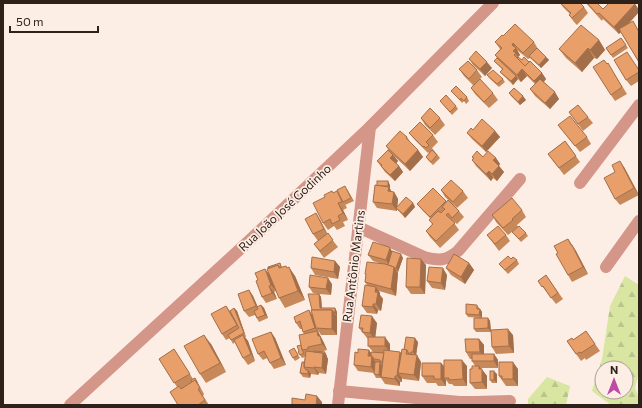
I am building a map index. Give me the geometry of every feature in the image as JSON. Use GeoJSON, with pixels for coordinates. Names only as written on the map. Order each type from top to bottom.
{"type":"FeatureCollection","features":[{"type":"Feature","properties":{"kind":"street","name":"Rua João José Godinho"},"geometry":{"type":"LineString","coordinates":[[70,405],[234,256],[370,127],[493,3]]}},
{"type":"Feature","properties":{"kind":"street"},"geometry":{"type":"LineString","coordinates":[[580,183],[639,105]]}},
{"type":"Feature","properties":{"kind":"street","name":"Rua Antônio Martins"},"geometry":{"type":"LineString","coordinates":[[338,405],[370,127]]}},
{"type":"Feature","properties":{"kind":"street"},"geometry":{"type":"LineString","coordinates":[[358,227],[424,257],[434,260],[443,260],[451,257],[458,251],[520,178]]}},
{"type":"Feature","properties":{"kind":"street"},"geometry":{"type":"LineString","coordinates":[[606,267],[639,221]]}},
{"type":"Feature","properties":{"kind":"street"},"geometry":{"type":"LineString","coordinates":[[339,391],[460,402],[510,400]]}},
{"type":"Feature","properties":{"kind":"green space"},"geometry":{"type":"Polygon","coordinates":[[[625,276],[639,285],[639,373],[635,388],[639,398],[639,405],[611,405],[604,400],[634,400],[634,360],[602,359],[610,306],[625,276]]]}},
{"type":"Feature","properties":{"kind":"green space"},"geometry":{"type":"Polygon","coordinates":[[[547,377],[570,386],[566,405],[528,405],[528,399],[547,377]]]}},
{"type":"Feature","properties":{"kind":"building"},"geometry":{"type":"Polygon","coordinates":[[[560,3],[580,3],[584,7],[572,18],[569,15],[571,13],[560,3]]]}},
{"type":"Feature","properties":{"kind":"building"},"geometry":{"type":"Polygon","coordinates":[[[587,3],[597,3],[603,9],[609,3],[635,4],[614,27],[599,13],[597,14],[587,3]]]}},
{"type":"Feature","properties":{"kind":"building"},"geometry":{"type":"Polygon","coordinates":[[[633,21],[639,32],[639,62],[619,29],[633,21]]]}},
{"type":"Feature","properties":{"kind":"building"},"geometry":{"type":"Polygon","coordinates":[[[515,24],[534,42],[523,53],[513,43],[512,45],[516,48],[513,51],[516,53],[514,55],[525,66],[530,61],[542,73],[534,81],[522,69],[517,75],[495,55],[502,48],[495,42],[515,24]]]}},
{"type":"Feature","properties":{"kind":"building"},"geometry":{"type":"Polygon","coordinates":[[[581,25],[599,40],[590,50],[588,48],[575,63],[559,49],[581,25]]]}},
{"type":"Feature","properties":{"kind":"building"},"geometry":{"type":"Polygon","coordinates":[[[621,38],[626,45],[611,55],[606,48],[621,38]]]}},
{"type":"Feature","properties":{"kind":"building"},"geometry":{"type":"Polygon","coordinates":[[[537,48],[546,57],[539,65],[529,56],[537,48]]]}},
{"type":"Feature","properties":{"kind":"building"},"geometry":{"type":"Polygon","coordinates":[[[476,51],[487,62],[480,69],[469,59],[476,51]]]}},
{"type":"Feature","properties":{"kind":"building"},"geometry":{"type":"Polygon","coordinates":[[[627,52],[639,72],[626,80],[614,60],[627,52]]]}},
{"type":"Feature","properties":{"kind":"building"},"geometry":{"type":"Polygon","coordinates":[[[518,57],[522,60],[524,57],[529,62],[525,66],[517,58],[518,57]]]}},
{"type":"Feature","properties":{"kind":"building"},"geometry":{"type":"Polygon","coordinates":[[[497,58],[516,76],[511,81],[500,72],[503,69],[494,61],[497,58]]]}},
{"type":"Feature","properties":{"kind":"building"},"geometry":{"type":"Polygon","coordinates":[[[604,60],[607,64],[608,63],[622,87],[611,95],[593,67],[604,60]]]}},
{"type":"Feature","properties":{"kind":"building"},"geometry":{"type":"Polygon","coordinates":[[[468,61],[477,70],[469,79],[459,69],[468,61]]]}},
{"type":"Feature","properties":{"kind":"building"},"geometry":{"type":"Polygon","coordinates":[[[493,70],[503,79],[497,84],[487,75],[493,70]]]}},
{"type":"Feature","properties":{"kind":"building"},"geometry":{"type":"Polygon","coordinates":[[[480,79],[493,93],[484,102],[471,88],[480,79]]]}},
{"type":"Feature","properties":{"kind":"building"},"geometry":{"type":"Polygon","coordinates":[[[540,79],[555,92],[545,103],[530,89],[540,79]]]}},
{"type":"Feature","properties":{"kind":"building"},"geometry":{"type":"Polygon","coordinates":[[[456,86],[467,97],[464,101],[461,98],[460,100],[451,91],[456,86]]]}},
{"type":"Feature","properties":{"kind":"building"},"geometry":{"type":"Polygon","coordinates":[[[514,88],[523,96],[518,102],[509,93],[514,88]]]}},
{"type":"Feature","properties":{"kind":"building"},"geometry":{"type":"Polygon","coordinates":[[[446,95],[456,106],[450,112],[440,101],[446,95]]]}},
{"type":"Feature","properties":{"kind":"building"},"geometry":{"type":"Polygon","coordinates":[[[578,105],[588,117],[578,124],[569,112],[578,105]]]}},
{"type":"Feature","properties":{"kind":"building"},"geometry":{"type":"Polygon","coordinates":[[[430,108],[440,118],[430,128],[421,118],[430,108]]]}},
{"type":"Feature","properties":{"kind":"building"},"geometry":{"type":"Polygon","coordinates":[[[570,116],[587,137],[575,146],[558,125],[570,116]]]}},
{"type":"Feature","properties":{"kind":"building"},"geometry":{"type":"Polygon","coordinates":[[[482,119],[495,131],[482,146],[467,133],[471,128],[473,130],[482,119]]]}},
{"type":"Feature","properties":{"kind":"building"},"geometry":{"type":"Polygon","coordinates":[[[420,122],[433,135],[426,142],[429,145],[426,148],[424,146],[423,147],[409,133],[420,122]]]}},
{"type":"Feature","properties":{"kind":"building"},"geometry":{"type":"Polygon","coordinates":[[[400,131],[418,150],[405,164],[386,146],[400,131]]]}},
{"type":"Feature","properties":{"kind":"building"},"geometry":{"type":"Polygon","coordinates":[[[565,141],[576,156],[559,168],[548,154],[565,141]]]}},
{"type":"Feature","properties":{"kind":"building"},"geometry":{"type":"Polygon","coordinates":[[[388,150],[393,155],[390,158],[399,166],[390,175],[377,161],[388,150]]]}},
{"type":"Feature","properties":{"kind":"building"},"geometry":{"type":"Polygon","coordinates":[[[432,150],[437,155],[431,162],[426,157],[432,150]]]}},
{"type":"Feature","properties":{"kind":"building"},"geometry":{"type":"Polygon","coordinates":[[[477,151],[483,157],[488,151],[496,158],[493,160],[499,166],[492,174],[489,171],[486,174],[472,160],[474,158],[472,157],[477,151]]]}},
{"type":"Feature","properties":{"kind":"building"},"geometry":{"type":"Polygon","coordinates":[[[620,161],[634,188],[615,199],[604,178],[615,172],[612,165],[620,161]]]}},
{"type":"Feature","properties":{"kind":"building"},"geometry":{"type":"Polygon","coordinates":[[[451,180],[463,191],[453,202],[441,190],[451,180]]]}},
{"type":"Feature","properties":{"kind":"building"},"geometry":{"type":"Polygon","coordinates":[[[377,181],[388,181],[388,186],[377,186],[377,181]]]}},
{"type":"Feature","properties":{"kind":"building"},"geometry":{"type":"Polygon","coordinates":[[[375,185],[389,187],[388,191],[394,192],[392,204],[373,202],[375,185]]]}},
{"type":"Feature","properties":{"kind":"building"},"geometry":{"type":"Polygon","coordinates":[[[345,186],[351,198],[343,202],[337,190],[345,186]]]}},
{"type":"Feature","properties":{"kind":"building"},"geometry":{"type":"Polygon","coordinates":[[[433,188],[446,201],[430,217],[417,204],[433,188]]]}},
{"type":"Feature","properties":{"kind":"building"},"geometry":{"type":"Polygon","coordinates":[[[332,191],[333,193],[337,191],[342,202],[338,203],[343,213],[338,216],[340,220],[332,224],[330,219],[323,223],[313,203],[325,197],[324,195],[332,191]]]}},
{"type":"Feature","properties":{"kind":"building"},"geometry":{"type":"Polygon","coordinates":[[[406,197],[413,203],[403,214],[396,208],[406,197]]]}},
{"type":"Feature","properties":{"kind":"building"},"geometry":{"type":"Polygon","coordinates":[[[512,198],[522,210],[503,228],[492,215],[512,198]]]}},
{"type":"Feature","properties":{"kind":"building"},"geometry":{"type":"Polygon","coordinates":[[[448,200],[459,211],[452,218],[448,213],[446,215],[455,223],[436,241],[426,231],[433,224],[429,220],[438,211],[441,213],[445,209],[442,207],[448,200]]]}},
{"type":"Feature","properties":{"kind":"building"},"geometry":{"type":"Polygon","coordinates":[[[316,213],[324,229],[313,234],[305,219],[316,213]]]}},
{"type":"Feature","properties":{"kind":"building"},"geometry":{"type":"Polygon","coordinates":[[[498,226],[506,235],[495,244],[487,235],[498,226]]]}},
{"type":"Feature","properties":{"kind":"building"},"geometry":{"type":"Polygon","coordinates":[[[519,226],[526,233],[519,239],[512,232],[519,226]]]}},
{"type":"Feature","properties":{"kind":"building"},"geometry":{"type":"Polygon","coordinates":[[[328,233],[333,240],[320,251],[314,244],[328,233]]]}},
{"type":"Feature","properties":{"kind":"building"},"geometry":{"type":"Polygon","coordinates":[[[568,239],[583,267],[568,275],[556,254],[558,253],[554,246],[568,239]]]}},
{"type":"Feature","properties":{"kind":"building"},"geometry":{"type":"Polygon","coordinates":[[[373,242],[390,248],[386,260],[368,255],[373,242]]]}},
{"type":"Feature","properties":{"kind":"building"},"geometry":{"type":"Polygon","coordinates":[[[392,251],[401,254],[396,268],[388,265],[392,251]]]}},
{"type":"Feature","properties":{"kind":"building"},"geometry":{"type":"Polygon","coordinates":[[[454,254],[469,263],[461,277],[446,268],[454,254]]]}},
{"type":"Feature","properties":{"kind":"building"},"geometry":{"type":"Polygon","coordinates":[[[508,256],[511,259],[513,257],[517,260],[505,270],[499,264],[508,256]]]}},
{"type":"Feature","properties":{"kind":"building"},"geometry":{"type":"Polygon","coordinates":[[[312,257],[335,261],[334,272],[311,268],[312,257]]]}},
{"type":"Feature","properties":{"kind":"building"},"geometry":{"type":"Polygon","coordinates":[[[407,258],[421,259],[420,287],[406,287],[407,258]]]}},
{"type":"Feature","properties":{"kind":"building"},"geometry":{"type":"Polygon","coordinates":[[[367,262],[385,264],[394,267],[391,289],[365,282],[367,262]]]}},
{"type":"Feature","properties":{"kind":"building"},"geometry":{"type":"Polygon","coordinates":[[[280,263],[280,268],[278,265],[268,268],[268,267],[280,263]]]}},
{"type":"Feature","properties":{"kind":"building"},"geometry":{"type":"Polygon","coordinates":[[[278,265],[279,268],[286,266],[287,268],[289,267],[298,291],[279,298],[267,269],[278,265]]]}},
{"type":"Feature","properties":{"kind":"building"},"geometry":{"type":"Polygon","coordinates":[[[429,267],[443,268],[441,283],[427,281],[429,267]]]}},
{"type":"Feature","properties":{"kind":"building"},"geometry":{"type":"Polygon","coordinates":[[[265,269],[271,285],[269,286],[272,293],[262,297],[256,281],[258,280],[255,273],[265,269]]]}},
{"type":"Feature","properties":{"kind":"building"},"geometry":{"type":"Polygon","coordinates":[[[310,275],[328,278],[326,289],[309,287],[310,275]]]}},
{"type":"Feature","properties":{"kind":"building"},"geometry":{"type":"Polygon","coordinates":[[[546,275],[558,293],[551,298],[538,281],[546,275]]]}},
{"type":"Feature","properties":{"kind":"building"},"geometry":{"type":"Polygon","coordinates":[[[365,285],[376,287],[375,292],[378,292],[376,304],[373,304],[373,307],[362,306],[365,285]]]}},
{"type":"Feature","properties":{"kind":"building"},"geometry":{"type":"Polygon","coordinates":[[[249,290],[256,306],[244,311],[238,294],[249,290]]]}},
{"type":"Feature","properties":{"kind":"building"},"geometry":{"type":"Polygon","coordinates":[[[308,294],[319,294],[320,308],[335,308],[335,313],[332,310],[312,310],[308,294]]]}},
{"type":"Feature","properties":{"kind":"building"},"geometry":{"type":"Polygon","coordinates":[[[466,304],[477,305],[477,309],[480,309],[479,315],[466,314],[466,304]]]}},
{"type":"Feature","properties":{"kind":"building"},"geometry":{"type":"Polygon","coordinates":[[[261,305],[265,315],[257,318],[254,311],[261,305]]]}},
{"type":"Feature","properties":{"kind":"building"},"geometry":{"type":"Polygon","coordinates":[[[226,306],[237,325],[222,334],[211,314],[226,306]]]}},
{"type":"Feature","properties":{"kind":"building"},"geometry":{"type":"Polygon","coordinates":[[[234,308],[244,333],[231,340],[228,335],[239,328],[230,311],[234,308]]]}},
{"type":"Feature","properties":{"kind":"building"},"geometry":{"type":"Polygon","coordinates":[[[309,310],[315,328],[303,332],[300,321],[296,323],[294,317],[309,310]]]}},
{"type":"Feature","properties":{"kind":"building"},"geometry":{"type":"Polygon","coordinates":[[[311,310],[332,310],[332,329],[316,328],[311,310]]]}},
{"type":"Feature","properties":{"kind":"building"},"geometry":{"type":"Polygon","coordinates":[[[361,315],[372,316],[370,333],[362,332],[363,328],[359,328],[361,315]]]}},
{"type":"Feature","properties":{"kind":"building"},"geometry":{"type":"Polygon","coordinates":[[[474,318],[488,318],[488,328],[474,329],[474,318]]]}},
{"type":"Feature","properties":{"kind":"building"},"geometry":{"type":"Polygon","coordinates":[[[508,329],[509,346],[492,347],[491,330],[508,329]]]}},
{"type":"Feature","properties":{"kind":"building"},"geometry":{"type":"Polygon","coordinates":[[[317,331],[322,344],[302,350],[299,335],[317,331]]]}},
{"type":"Feature","properties":{"kind":"building"},"geometry":{"type":"Polygon","coordinates":[[[586,331],[595,344],[581,353],[576,354],[567,341],[572,338],[573,340],[586,331]]]}},
{"type":"Feature","properties":{"kind":"building"},"geometry":{"type":"Polygon","coordinates":[[[271,332],[281,358],[270,363],[264,351],[258,354],[252,339],[271,332]]]}},
{"type":"Feature","properties":{"kind":"building"},"geometry":{"type":"Polygon","coordinates":[[[204,335],[220,363],[200,374],[184,346],[204,335]]]}},
{"type":"Feature","properties":{"kind":"building"},"geometry":{"type":"Polygon","coordinates":[[[243,335],[251,354],[243,358],[234,340],[243,335]]]}},
{"type":"Feature","properties":{"kind":"building"},"geometry":{"type":"Polygon","coordinates":[[[368,337],[385,337],[385,346],[368,346],[368,337]]]}},
{"type":"Feature","properties":{"kind":"building"},"geometry":{"type":"Polygon","coordinates":[[[406,337],[415,338],[413,352],[410,354],[407,350],[404,350],[406,337]]]}},
{"type":"Feature","properties":{"kind":"building"},"geometry":{"type":"Polygon","coordinates":[[[465,339],[479,339],[480,352],[466,352],[465,339]]]}},
{"type":"Feature","properties":{"kind":"building"},"geometry":{"type":"Polygon","coordinates":[[[301,345],[304,353],[300,355],[297,346],[301,345]]]}},
{"type":"Feature","properties":{"kind":"building"},"geometry":{"type":"Polygon","coordinates":[[[294,348],[298,355],[293,358],[289,351],[294,348]]]}},
{"type":"Feature","properties":{"kind":"building"},"geometry":{"type":"Polygon","coordinates":[[[174,349],[190,374],[174,383],[159,359],[174,349]]]}},
{"type":"Feature","properties":{"kind":"building"},"geometry":{"type":"Polygon","coordinates":[[[358,349],[369,350],[368,356],[372,356],[371,367],[354,365],[355,352],[358,353],[358,349]]]}},
{"type":"Feature","properties":{"kind":"building"},"geometry":{"type":"Polygon","coordinates":[[[402,349],[407,350],[406,354],[417,355],[414,375],[398,373],[402,349]]]}},
{"type":"Feature","properties":{"kind":"building"},"geometry":{"type":"Polygon","coordinates":[[[384,350],[400,352],[397,376],[395,376],[395,379],[381,377],[384,350]]]}},
{"type":"Feature","properties":{"kind":"building"},"geometry":{"type":"Polygon","coordinates":[[[306,351],[323,353],[322,368],[304,367],[306,351]]]}},
{"type":"Feature","properties":{"kind":"building"},"geometry":{"type":"Polygon","coordinates":[[[314,351],[325,352],[324,354],[314,351]]]}},
{"type":"Feature","properties":{"kind":"building"},"geometry":{"type":"Polygon","coordinates":[[[371,352],[384,353],[382,362],[374,359],[371,356],[371,352]]]}},
{"type":"Feature","properties":{"kind":"building"},"geometry":{"type":"Polygon","coordinates":[[[472,354],[494,354],[494,361],[472,361],[472,354]]]}},
{"type":"Feature","properties":{"kind":"building"},"geometry":{"type":"Polygon","coordinates":[[[444,360],[462,360],[463,379],[449,380],[449,378],[444,378],[444,360]]]}},
{"type":"Feature","properties":{"kind":"building"},"geometry":{"type":"Polygon","coordinates":[[[302,362],[304,362],[304,367],[306,370],[308,370],[308,374],[300,373],[302,362]]]}},
{"type":"Feature","properties":{"kind":"building"},"geometry":{"type":"Polygon","coordinates":[[[375,362],[380,362],[379,375],[374,374],[375,362]]]}},
{"type":"Feature","properties":{"kind":"building"},"geometry":{"type":"Polygon","coordinates":[[[499,362],[513,362],[513,379],[502,379],[502,376],[499,376],[499,362]]]}},
{"type":"Feature","properties":{"kind":"building"},"geometry":{"type":"Polygon","coordinates":[[[422,363],[441,363],[441,379],[434,379],[434,376],[422,376],[422,363]]]}},
{"type":"Feature","properties":{"kind":"building"},"geometry":{"type":"Polygon","coordinates":[[[472,366],[479,366],[479,369],[482,369],[482,382],[470,383],[470,369],[472,369],[472,366]]]}},
{"type":"Feature","properties":{"kind":"building"},"geometry":{"type":"Polygon","coordinates":[[[490,371],[494,371],[494,380],[490,380],[490,371]]]}},
{"type":"Feature","properties":{"kind":"building"},"geometry":{"type":"Polygon","coordinates":[[[195,378],[197,383],[195,380],[192,382],[191,380],[195,378]]]}},
{"type":"Feature","properties":{"kind":"building"},"geometry":{"type":"Polygon","coordinates":[[[195,380],[200,388],[198,389],[205,400],[198,405],[178,405],[170,392],[179,386],[181,389],[195,380]]]}},
{"type":"Feature","properties":{"kind":"building"},"geometry":{"type":"Polygon","coordinates":[[[306,394],[317,396],[316,405],[292,405],[292,398],[305,400],[306,394]]]}}]}
